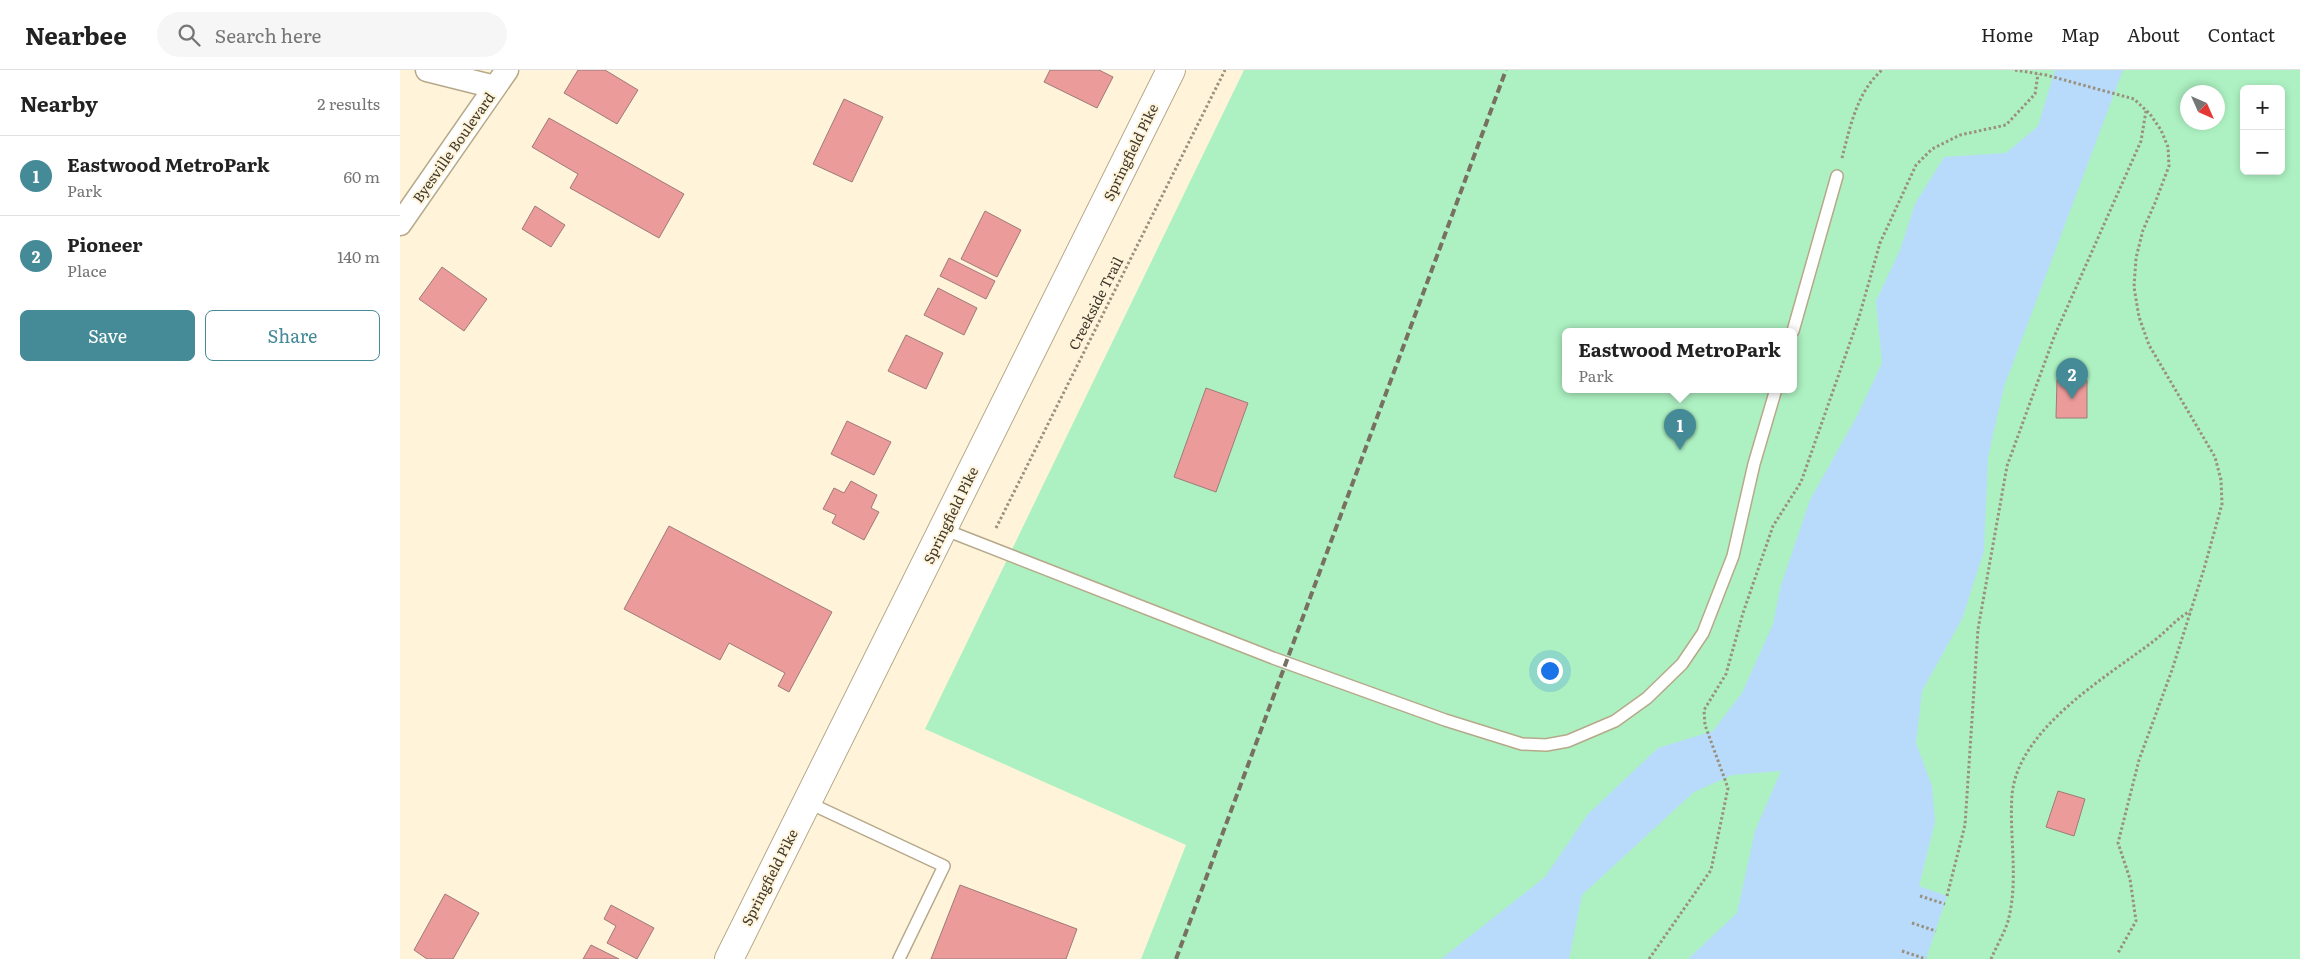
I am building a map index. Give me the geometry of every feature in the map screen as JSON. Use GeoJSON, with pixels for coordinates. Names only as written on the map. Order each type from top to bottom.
{"type":"FeatureCollection","features":[{"type":"Feature","properties":{"kind":"main road","name":"Springfield Pike"},"geometry":{"type":"LineString","coordinates":[[729,959],[1171,70]]}},
{"type":"Feature","properties":{"kind":"street"},"geometry":{"type":"LineString","coordinates":[[427,70],[501,78]]}},
{"type":"Feature","properties":{"kind":"street","name":"Byesville Boulevard"},"geometry":{"type":"LineString","coordinates":[[400,224],[501,78]]}},
{"type":"Feature","properties":{"kind":"lane"},"geometry":{"type":"LineString","coordinates":[[1794,328],[1838,176]]}},
{"type":"Feature","properties":{"kind":"lane"},"geometry":{"type":"LineString","coordinates":[[943,529],[1273,658],[1445,720],[1522,744],[1546,745],[1568,741],[1615,721],[1647,698],[1682,664],[1703,633],[1733,556],[1754,464],[1775,393]]}},
{"type":"Feature","properties":{"kind":"lane"},"geometry":{"type":"LineString","coordinates":[[807,802],[944,866],[899,959]]}},
{"type":"Feature","properties":{"kind":"path","name":"Creekside Trail"},"geometry":{"type":"LineString","coordinates":[[986,546],[1224,70]]}},
{"type":"Feature","properties":{"kind":"path"},"geometry":{"type":"LineString","coordinates":[[1838,176],[1852,122],[1864,90],[1882,70]]}},
{"type":"Feature","properties":{"kind":"path"},"geometry":{"type":"LineString","coordinates":[[2015,70],[2046,75],[2134,99],[2146,110],[2162,130],[2168,147],[2169,166],[2156,203],[2143,230],[2136,258],[2134,287],[2139,317],[2149,344],[2215,457],[2221,480],[2222,504],[2191,611],[2139,760],[2118,843],[2130,879],[2136,921],[2118,953]]}},
{"type":"Feature","properties":{"kind":"path"},"geometry":{"type":"LineString","coordinates":[[1649,959],[1711,870],[1728,788],[1705,725],[1704,710],[1726,674],[1743,613],[1773,526],[1801,482],[1859,317],[1880,243],[1916,166],[1932,149],[1960,135],[2006,125],[2035,94],[2038,74]]}},
{"type":"Feature","properties":{"kind":"path"},"geometry":{"type":"LineString","coordinates":[[1947,896],[1965,825],[1978,629],[2007,466],[2054,337],[2141,141],[2146,110]]}},
{"type":"Feature","properties":{"kind":"path"},"geometry":{"type":"LineString","coordinates":[[1991,959],[2008,920],[2012,883],[2012,794],[2017,776],[2029,750],[2060,713],[2088,687],[2157,639],[2176,619],[2191,611]]}},
{"type":"Feature","properties":{"kind":"path"},"geometry":{"type":"LineString","coordinates":[[1920,896],[1945,904]]}},
{"type":"Feature","properties":{"kind":"path"},"geometry":{"type":"LineString","coordinates":[[1912,923],[1936,931]]}},
{"type":"Feature","properties":{"kind":"path"},"geometry":{"type":"LineString","coordinates":[[1902,951],[1926,959]]}},
{"type":"Feature","properties":{"kind":"green space"},"geometry":{"type":"Polygon","coordinates":[[[1244,70],[2300,70],[2300,959],[1141,959],[1186,845],[925,729],[1244,70]]]}},
{"type":"Feature","properties":{"kind":"water"},"geometry":{"type":"Polygon","coordinates":[[[2055,70],[2123,70],[2004,387],[1988,457],[1984,551],[1962,619],[1922,691],[1916,743],[1932,786],[1935,822],[1919,886],[1947,896],[1926,959],[1688,959],[1737,913],[1755,831],[1781,771],[1732,775],[1694,792],[1582,895],[1569,959],[1441,959],[1545,877],[1588,814],[1658,748],[1713,731],[1742,693],[1773,624],[1781,585],[1810,500],[1858,414],[1882,363],[1876,301],[1900,250],[1915,204],[1944,157],[2006,153],[2038,126],[2055,70]]]}},
{"type":"Feature","properties":{"kind":"building"},"geometry":{"type":"Polygon","coordinates":[[[578,70],[605,70],[638,90],[617,124],[564,93],[578,70]]]}},
{"type":"Feature","properties":{"kind":"building"},"geometry":{"type":"Polygon","coordinates":[[[1050,70],[1099,70],[1113,77],[1097,108],[1044,82],[1050,70]]]}},
{"type":"Feature","properties":{"kind":"building"},"geometry":{"type":"Polygon","coordinates":[[[844,99],[883,117],[852,182],[813,164],[844,99]]]}},
{"type":"Feature","properties":{"kind":"building"},"geometry":{"type":"Polygon","coordinates":[[[549,118],[684,194],[659,238],[570,188],[578,174],[532,147],[549,118]]]}},
{"type":"Feature","properties":{"kind":"building"},"geometry":{"type":"Polygon","coordinates":[[[535,206],[565,225],[551,247],[522,229],[535,206]]]}},
{"type":"Feature","properties":{"kind":"building"},"geometry":{"type":"Polygon","coordinates":[[[985,211],[1021,230],[997,277],[961,259],[985,211]]]}},
{"type":"Feature","properties":{"kind":"building"},"geometry":{"type":"Polygon","coordinates":[[[949,258],[995,281],[986,299],[940,276],[949,258]]]}},
{"type":"Feature","properties":{"kind":"building"},"geometry":{"type":"Polygon","coordinates":[[[442,267],[487,299],[464,331],[419,299],[442,267]]]}},
{"type":"Feature","properties":{"kind":"building"},"geometry":{"type":"Polygon","coordinates":[[[938,288],[977,308],[964,335],[924,315],[938,288]]]}},
{"type":"Feature","properties":{"kind":"building"},"geometry":{"type":"Polygon","coordinates":[[[906,335],[943,353],[926,389],[888,371],[906,335]]]}},
{"type":"Feature","properties":{"kind":"building"},"geometry":{"type":"Polygon","coordinates":[[[2057,379],[2087,380],[2087,418],[2056,418],[2057,379]]]}},
{"type":"Feature","properties":{"kind":"building"},"geometry":{"type":"Polygon","coordinates":[[[1206,388],[1248,403],[1216,492],[1174,477],[1206,388]]]}},
{"type":"Feature","properties":{"kind":"building"},"geometry":{"type":"Polygon","coordinates":[[[847,421],[891,442],[874,475],[831,454],[847,421]]]}},
{"type":"Feature","properties":{"kind":"building"},"geometry":{"type":"Polygon","coordinates":[[[851,481],[877,495],[871,508],[879,512],[864,540],[832,523],[836,515],[823,509],[834,488],[844,493],[851,481]]]}},
{"type":"Feature","properties":{"kind":"building"},"geometry":{"type":"Polygon","coordinates":[[[669,526],[832,612],[789,692],[778,686],[785,673],[729,643],[720,660],[624,609],[669,526]]]}},
{"type":"Feature","properties":{"kind":"building"},"geometry":{"type":"Polygon","coordinates":[[[2058,791],[2085,799],[2074,836],[2046,827],[2058,791]]]}},
{"type":"Feature","properties":{"kind":"building"},"geometry":{"type":"Polygon","coordinates":[[[960,885],[1077,929],[1066,959],[931,959],[960,885]]]}},
{"type":"Feature","properties":{"kind":"building"},"geometry":{"type":"Polygon","coordinates":[[[445,894],[479,913],[453,959],[427,959],[414,950],[445,894]]]}},
{"type":"Feature","properties":{"kind":"building"},"geometry":{"type":"Polygon","coordinates":[[[611,905],[654,928],[637,959],[607,943],[616,926],[604,919],[611,905]]]}},
{"type":"Feature","properties":{"kind":"building"},"geometry":{"type":"Polygon","coordinates":[[[591,945],[619,959],[583,959],[591,945]]]}},
{"type":"Feature","properties":{"kind":"railway"},"geometry":{"type":"LineString","coordinates":[[1176,959],[1506,70]]}},
{"type":"Feature","properties":{"kind":"place","name":"Pioneer"},"geometry":{"type":"Point","coordinates":[2072,399]}},
{"type":"Feature","properties":{"kind":"place","name":"Eastwood MetroPark"},"geometry":{"type":"Point","coordinates":[1680,450]}}]}
